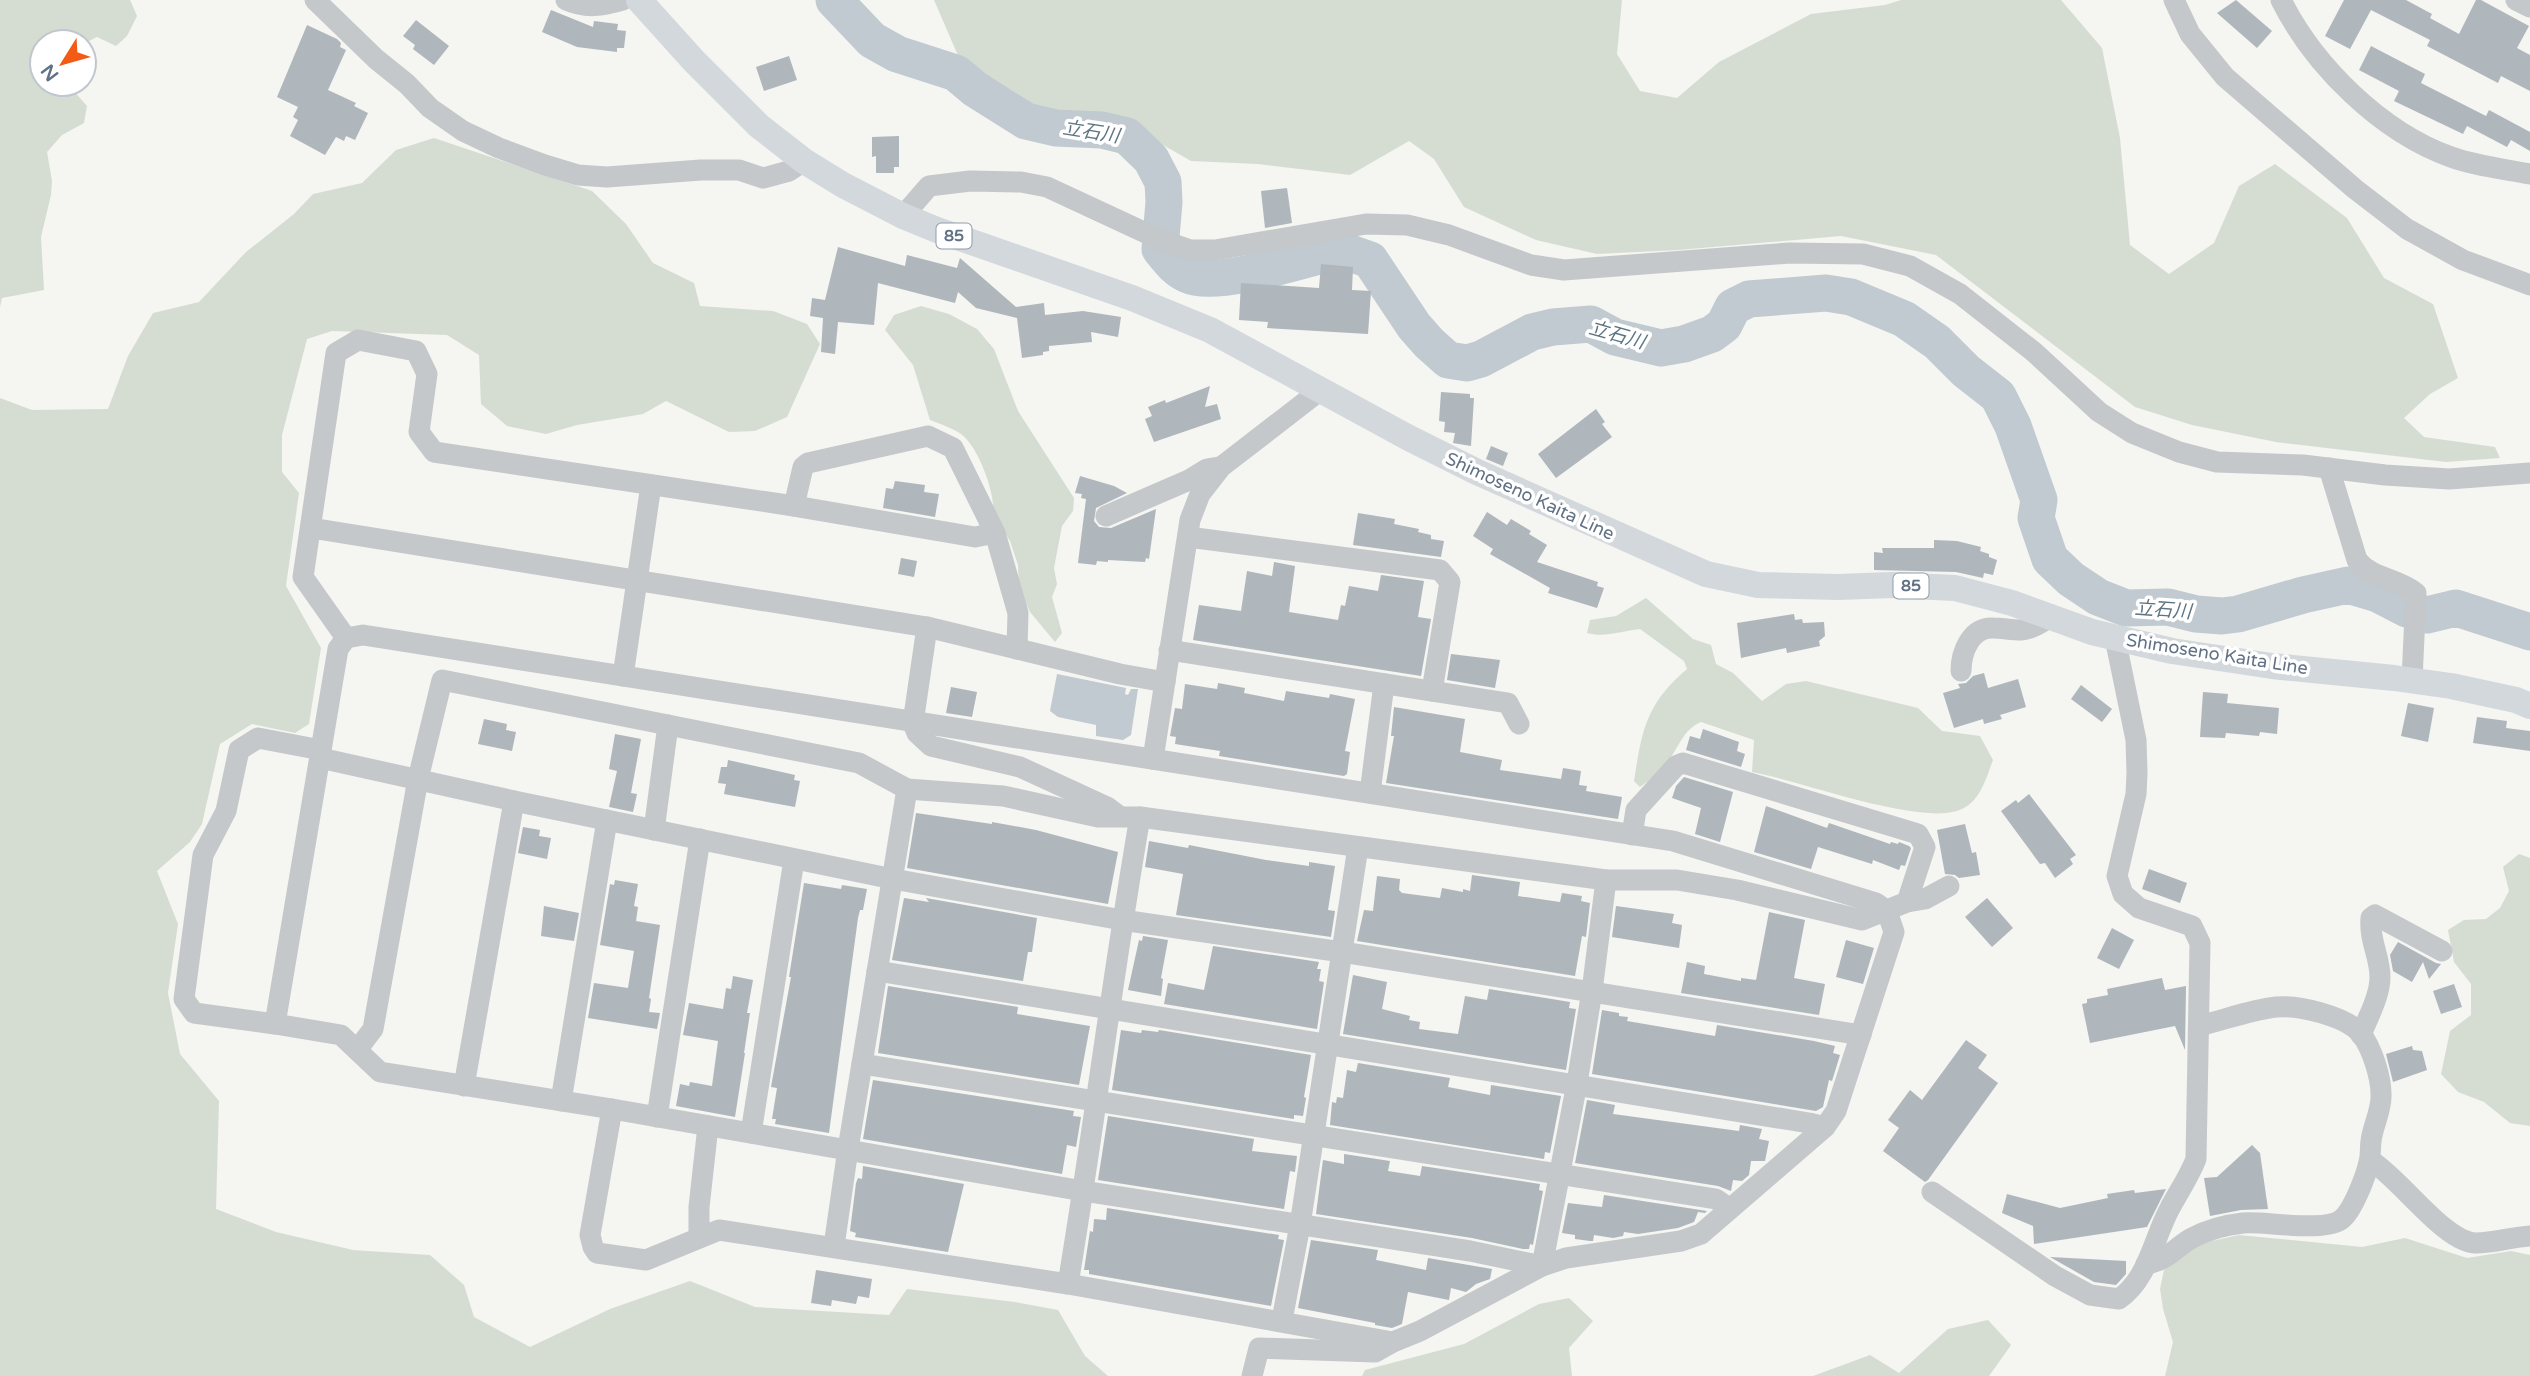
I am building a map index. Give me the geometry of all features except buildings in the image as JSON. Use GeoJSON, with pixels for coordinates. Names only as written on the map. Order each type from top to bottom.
{"type":"FeatureCollection","features":[{"type":"Feature","properties":{"kind":"main road","name":"Shimoseno Kaita Line"},"geometry":{"type":"LineString","coordinates":[[639,0],[759,126],[804,161],[843,185],[937,230],[1132,298],[1210,330],[1477,472],[1706,574],[1758,585],[1838,587],[1892,584],[1955,588],[2011,603],[2115,638],[2172,651],[2272,666],[2412,680],[2516,700],[2530,706]]}},
{"type":"Feature","properties":{"kind":"street"},"geometry":{"type":"LineString","coordinates":[[315,0],[430,108],[463,131],[545,165],[578,175],[607,177],[688,170],[739,170],[764,177],[789,171],[804,161]]}},
{"type":"Feature","properties":{"kind":"street"},"geometry":{"type":"LineString","coordinates":[[566,0],[577,5],[600,7],[623,0]]}},
{"type":"Feature","properties":{"kind":"street"},"geometry":{"type":"LineString","coordinates":[[2174,0],[2190,34],[2225,77],[2355,190],[2418,235],[2463,260],[2530,285]]}},
{"type":"Feature","properties":{"kind":"street"},"geometry":{"type":"LineString","coordinates":[[2281,0],[2291,19],[2338,82],[2413,139],[2451,157],[2530,174]]}},
{"type":"Feature","properties":{"kind":"street"},"geometry":{"type":"LineString","coordinates":[[2516,0],[2530,7]]}},
{"type":"Feature","properties":{"kind":"street"},"geometry":{"type":"LineString","coordinates":[[903,216],[929,187],[970,181],[1021,182],[1047,187],[1161,240],[1190,250],[1215,250],[1366,224],[1407,225],[1449,235],[1531,265],[1564,270],[1790,253],[1863,254],[1910,266],[1960,294],[2034,352],[2099,412],[2132,433],[2179,452],[2217,462],[2329,468],[2449,480],[2530,473]]}},
{"type":"Feature","properties":{"kind":"street"},"geometry":{"type":"LineString","coordinates":[[346,638],[303,576],[336,353],[358,340],[416,351],[426,374],[419,432],[434,452],[794,506],[975,537],[995,533]]}},
{"type":"Feature","properties":{"kind":"street"},"geometry":{"type":"LineString","coordinates":[[1153,759],[1190,520],[1200,494],[1221,467],[1322,389]]}},
{"type":"Feature","properties":{"kind":"street"},"geometry":{"type":"LineString","coordinates":[[794,506],[803,467],[808,463],[928,436],[953,448],[995,533],[1018,613],[1017,649]]}},
{"type":"Feature","properties":{"kind":"street"},"geometry":{"type":"LineString","coordinates":[[1106,516],[1189,480],[1207,469],[1221,467]]}},
{"type":"Feature","properties":{"kind":"street"},"geometry":{"type":"LineString","coordinates":[[2329,468],[2357,560],[2365,570],[2406,585],[2416,593],[2412,680]]}},
{"type":"Feature","properties":{"kind":"street"},"geometry":{"type":"LineString","coordinates":[[623,676],[651,485]]}},
{"type":"Feature","properties":{"kind":"street"},"geometry":{"type":"LineString","coordinates":[[311,528],[927,627],[1166,682]]}},
{"type":"Feature","properties":{"kind":"street"},"geometry":{"type":"LineString","coordinates":[[1188,537],[1440,570],[1450,582],[1432,691]]}},
{"type":"Feature","properties":{"kind":"street"},"geometry":{"type":"LineString","coordinates":[[1961,671],[1961,660],[1966,647],[1971,637],[1980,630],[2022,630],[2035,627],[2050,617]]}},
{"type":"Feature","properties":{"kind":"street"},"geometry":{"type":"LineString","coordinates":[[927,627],[913,723],[917,733],[931,746],[1020,767],[1130,817]]}},
{"type":"Feature","properties":{"kind":"street"},"geometry":{"type":"LineString","coordinates":[[275,1024],[338,649],[346,638],[363,635],[1673,841],[1877,903],[1887,912],[1894,932],[1836,1111],[1825,1127],[1701,1234],[1681,1241],[1566,1258],[1542,1266],[1375,1352],[1259,1348],[1252,1376]]}},
{"type":"Feature","properties":{"kind":"street"},"geometry":{"type":"LineString","coordinates":[[1932,1192],[2055,1276],[2090,1295],[2119,1299],[2131,1291],[2146,1264],[2169,1209],[2190,1176],[2196,1159],[2200,943],[2192,926],[2139,908],[2123,894],[2117,876],[2132,814],[2137,773],[2136,740],[2115,638]]}},
{"type":"Feature","properties":{"kind":"street"},"geometry":{"type":"LineString","coordinates":[[1169,650],[1508,702],[1519,724]]}},
{"type":"Feature","properties":{"kind":"street"},"geometry":{"type":"LineString","coordinates":[[357,1050],[373,1029],[418,779],[442,680],[859,763],[907,789],[1003,796],[1098,817],[1130,817],[1606,880],[1677,880],[1737,890],[1862,920],[1907,902],[1924,899],[1949,886]]}},
{"type":"Feature","properties":{"kind":"street"},"geometry":{"type":"LineString","coordinates":[[1370,793],[1384,684]]}},
{"type":"Feature","properties":{"kind":"street"},"geometry":{"type":"LineString","coordinates":[[654,830],[668,725]]}},
{"type":"Feature","properties":{"kind":"street"},"geometry":{"type":"LineString","coordinates":[[1542,1266],[1470,1251],[1083,1191],[612,1109],[380,1072],[341,1035],[194,1013],[184,999],[202,855],[226,811],[239,750],[258,738],[514,801],[893,879],[1122,920],[1342,952],[1861,1035]]}},
{"type":"Feature","properties":{"kind":"street"},"geometry":{"type":"LineString","coordinates":[[1632,835],[1636,810],[1676,766],[1683,763],[1918,834],[1925,847],[1907,902]]}},
{"type":"Feature","properties":{"kind":"street"},"geometry":{"type":"LineString","coordinates":[[834,1247],[907,789]]}},
{"type":"Feature","properties":{"kind":"street"},"geometry":{"type":"LineString","coordinates":[[464,1086],[514,801]]}},
{"type":"Feature","properties":{"kind":"street"},"geometry":{"type":"LineString","coordinates":[[1068,1284],[1098,1101],[1108,1009],[1122,920],[1130,817]]}},
{"type":"Feature","properties":{"kind":"street"},"geometry":{"type":"LineString","coordinates":[[561,1101],[607,820]]}},
{"type":"Feature","properties":{"kind":"street"},"geometry":{"type":"LineString","coordinates":[[657,1117],[700,839]]}},
{"type":"Feature","properties":{"kind":"street"},"geometry":{"type":"LineString","coordinates":[[1282,1320],[1300,1225],[1359,847]]}},
{"type":"Feature","properties":{"kind":"street"},"geometry":{"type":"LineString","coordinates":[[751,1133],[794,860]]}},
{"type":"Feature","properties":{"kind":"street"},"geometry":{"type":"LineString","coordinates":[[1542,1266],[1577,1083],[1606,880]]}},
{"type":"Feature","properties":{"kind":"street"},"geometry":{"type":"LineString","coordinates":[[2361,1035],[2378,990],[2380,977],[2370,931],[2371,918],[2375,915],[2442,951]]}},
{"type":"Feature","properties":{"kind":"street"},"geometry":{"type":"LineString","coordinates":[[877,971],[1577,1083],[1809,1122],[1825,1127]]}},
{"type":"Feature","properties":{"kind":"street"},"geometry":{"type":"LineString","coordinates":[[2146,1264],[2161,1261],[2190,1239],[2213,1229],[2241,1223],[2317,1227],[2341,1221],[2349,1211],[2370,1160],[2372,1131],[2381,1095],[2380,1082],[2361,1035],[2325,1013],[2278,1007],[2199,1026]]}},
{"type":"Feature","properties":{"kind":"street"},"geometry":{"type":"LineString","coordinates":[[862,1065],[1716,1199],[1730,1209]]}},
{"type":"Feature","properties":{"kind":"street"},"geometry":{"type":"LineString","coordinates":[[612,1109],[590,1235],[597,1252],[646,1260],[719,1230],[1068,1284],[1282,1320],[1393,1342]]}},
{"type":"Feature","properties":{"kind":"street"},"geometry":{"type":"LineString","coordinates":[[699,1237],[699,1206],[708,1126]]}},
{"type":"Feature","properties":{"kind":"street"},"geometry":{"type":"LineString","coordinates":[[2370,1160],[2412,1196],[2440,1226],[2464,1241],[2476,1243],[2530,1236]]}},
{"type":"Feature","properties":{"kind":"shaded area"},"geometry":{"type":"Polygon","coordinates":[[[0,0],[130,0],[137,16],[127,36],[116,46],[98,37],[98,28],[28,28],[28,98],[80,98],[87,106],[84,123],[62,135],[47,152],[52,181],[41,237],[44,290],[2,298],[0,307],[0,0]]]}},
{"type":"Feature","properties":{"kind":"shaded area"},"geometry":{"type":"Polygon","coordinates":[[[934,0],[1622,0],[1617,54],[1640,91],[1677,98],[1719,62],[1811,14],[1885,5],[1901,0],[2061,0],[2102,48],[2120,138],[2130,245],[2169,274],[2214,243],[2239,186],[2275,164],[2347,218],[2384,278],[2433,304],[2458,378],[2430,394],[2404,418],[2424,437],[2495,447],[2500,458],[2446,462],[2276,442],[2192,425],[2135,407],[1936,255],[1841,236],[1597,254],[1536,240],[1464,207],[1434,159],[1409,141],[1350,175],[1258,164],[1191,161],[1130,126],[1012,101],[966,74],[934,0]]]}},
{"type":"Feature","properties":{"kind":"shaded area"},"geometry":{"type":"Polygon","coordinates":[[[434,138],[592,191],[626,224],[653,263],[694,283],[700,306],[773,311],[807,324],[820,344],[787,417],[755,431],[729,432],[666,401],[643,414],[577,425],[546,434],[507,426],[481,404],[479,355],[447,335],[332,331],[307,339],[282,435],[282,472],[299,493],[286,586],[321,648],[309,724],[295,733],[252,724],[220,744],[202,824],[190,842],[157,871],[178,924],[168,993],[180,1054],[219,1101],[216,1209],[276,1232],[353,1250],[430,1255],[464,1285],[474,1317],[530,1347],[610,1309],[690,1281],[755,1307],[889,1315],[907,1289],[1058,1310],[1085,1356],[1108,1376],[0,1376],[0,398],[32,410],[108,409],[128,356],[153,313],[199,302],[246,252],[294,214],[313,194],[362,183],[396,150],[434,138]]]}},
{"type":"Feature","properties":{"kind":"shaded area"},"geometry":{"type":"Polygon","coordinates":[[[921,306],[949,314],[977,329],[994,349],[1018,411],[1074,498],[1073,511],[1062,526],[1054,568],[1057,584],[1052,597],[1062,633],[1055,642],[1030,612],[1019,588],[1018,565],[1010,541],[993,514],[992,495],[974,449],[961,434],[930,420],[913,365],[885,330],[894,315],[921,306]]]}},
{"type":"Feature","properties":{"kind":"shaded area"},"geometry":{"type":"Polygon","coordinates":[[[1646,598],[1693,639],[1711,645],[1716,664],[1733,673],[1762,701],[1786,684],[1806,681],[1918,708],[1942,731],[1980,736],[1993,760],[1978,794],[1962,809],[1944,813],[1891,808],[1860,801],[1752,772],[1754,740],[1701,722],[1686,734],[1663,768],[1640,787],[1634,781],[1648,719],[1663,694],[1687,669],[1684,661],[1640,629],[1607,634],[1587,633],[1590,620],[1616,616],[1646,598]]]}},
{"type":"Feature","properties":{"kind":"shaded area"},"geometry":{"type":"Polygon","coordinates":[[[1057,674],[1126,688],[1125,694],[1128,695],[1131,689],[1138,689],[1131,735],[1123,740],[1096,736],[1096,725],[1058,717],[1050,711],[1057,674]]]}},
{"type":"Feature","properties":{"kind":"shaded area"},"geometry":{"type":"Polygon","coordinates":[[[2519,854],[2530,858],[2530,1126],[2510,1123],[2484,1102],[2458,1092],[2441,1074],[2450,1031],[2471,1015],[2471,984],[2454,962],[2448,930],[2464,920],[2486,919],[2500,908],[2509,891],[2503,867],[2519,854]]]}},
{"type":"Feature","properties":{"kind":"shaded area"},"geometry":{"type":"Polygon","coordinates":[[[2239,1235],[2362,1247],[2405,1238],[2467,1258],[2511,1251],[2530,1255],[2530,1376],[2165,1376],[2173,1342],[2160,1289],[2164,1270],[2198,1244],[2239,1235]]]}},
{"type":"Feature","properties":{"kind":"shaded area"},"geometry":{"type":"Polygon","coordinates":[[[1569,1298],[1593,1321],[1569,1348],[1572,1376],[1362,1376],[1365,1370],[1464,1344],[1539,1304],[1569,1298]]]}},
{"type":"Feature","properties":{"kind":"shaded area"},"geometry":{"type":"Polygon","coordinates":[[[1988,1320],[2011,1345],[1989,1376],[1813,1376],[1870,1355],[1899,1373],[1948,1329],[1988,1320]]]}},
{"type":"Feature","properties":{"kind":"waterway","name":"立石川"},"geometry":{"type":"LineString","coordinates":[[834,0],[872,40],[897,54],[956,73],[975,89],[1026,121],[1056,128],[1102,130],[1127,136],[1151,159],[1163,182],[1160,249],[1176,267],[1188,275],[1201,278],[1238,276],[1334,252],[1350,253],[1370,260],[1414,326],[1429,343],[1448,360],[1467,363],[1481,359],[1532,332],[1553,327],[1591,324],[1615,337],[1661,348],[1684,344],[1712,334],[1724,325],[1733,307],[1749,299],[1826,293],[1851,297],[1904,319],[1937,342],[1966,371],[1998,396],[2013,426],[2039,500],[2036,518],[2050,559],[2071,579],[2098,597],[2126,608],[2168,607],[2196,614],[2222,616],[2348,585],[2378,594],[2407,609],[2427,615],[2456,608],[2530,632]]}}]}
